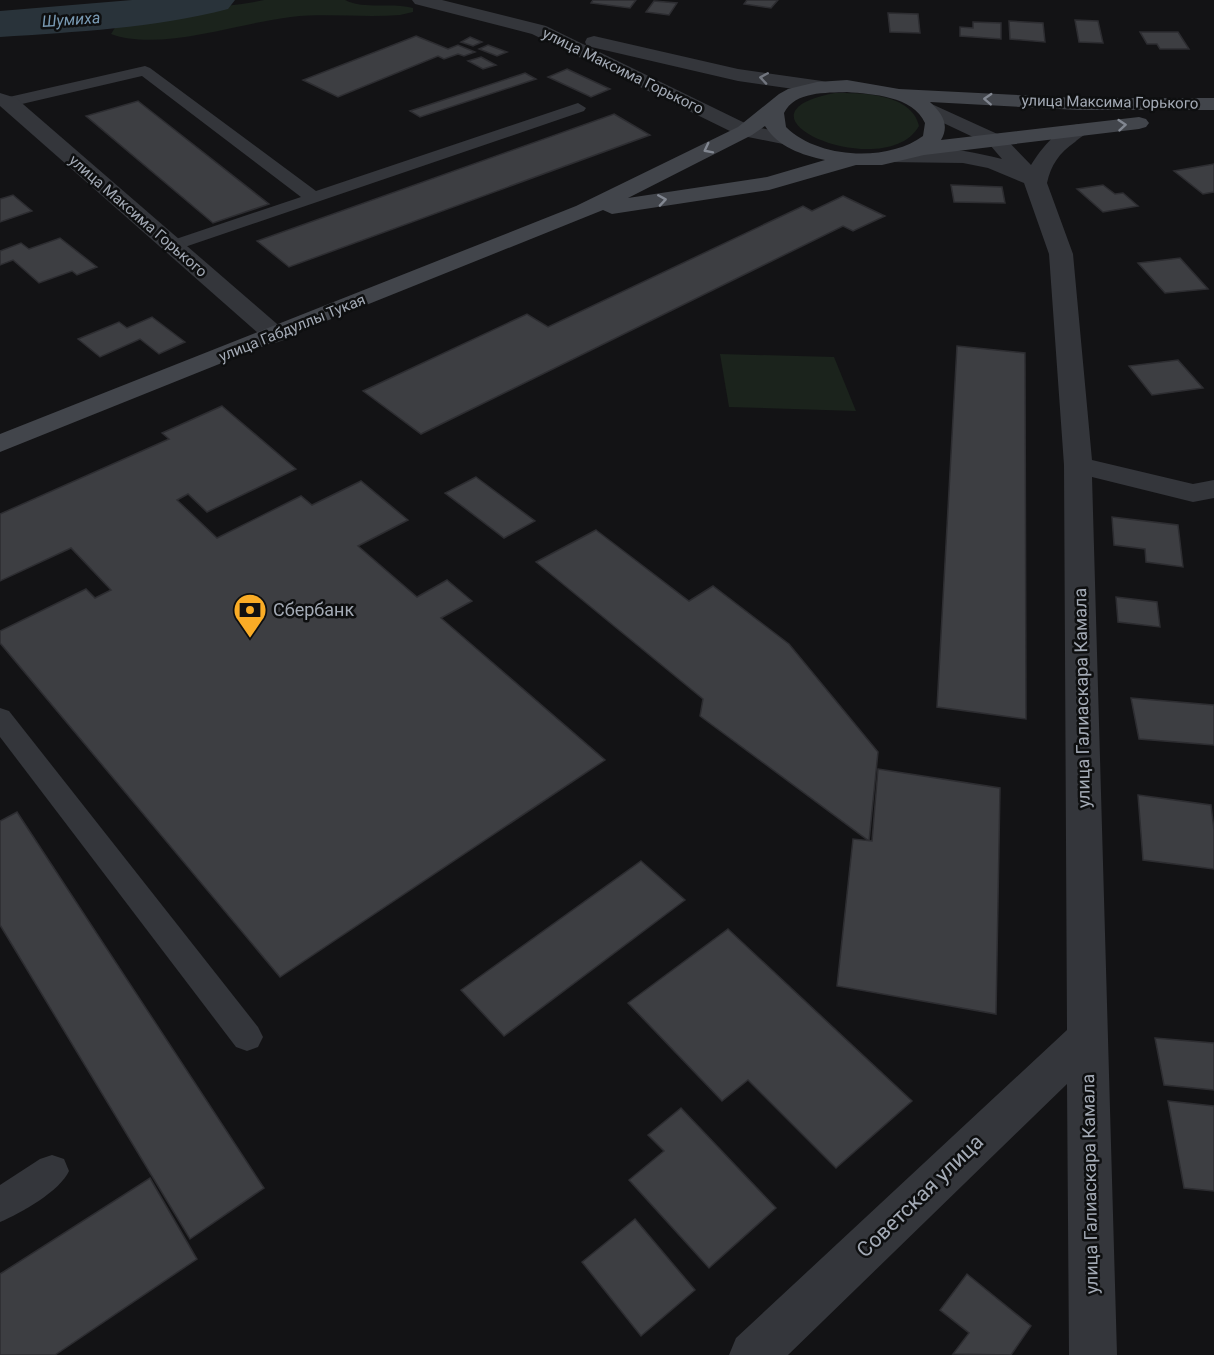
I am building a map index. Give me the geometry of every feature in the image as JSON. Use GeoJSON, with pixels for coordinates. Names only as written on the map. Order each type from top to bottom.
{"type":"FeatureCollection","features":[{"type":"Feature","properties":{"kind":"main road","name":"улица Максима Горького"},"geometry":{"type":"LineString","coordinates":[[776,108],[793,95],[822,87],[847,86],[873,88],[898,94],[1078,104],[1214,104]]}},
{"type":"Feature","properties":{"kind":"main road","name":"улица Максима Горького"},"geometry":{"type":"LineString","coordinates":[[898,94],[925,107]]}},
{"type":"Feature","properties":{"kind":"main road"},"geometry":{"type":"LineString","coordinates":[[918,149],[931,140],[936,129],[934,118],[925,107]]}},
{"type":"Feature","properties":{"kind":"main road","name":"улица Габдуллы Тукая"},"geometry":{"type":"LineString","coordinates":[[0,444],[584,212],[746,131],[776,108]]}},
{"type":"Feature","properties":{"kind":"main road"},"geometry":{"type":"LineString","coordinates":[[776,108],[773,118],[777,129],[788,139]]}},
{"type":"Feature","properties":{"kind":"main road","name":"улица Максима Горького"},"geometry":{"type":"LineString","coordinates":[[788,139],[828,155],[854,158],[896,157],[918,149],[1214,115]]}},
{"type":"Feature","properties":{"kind":"main road","name":"улица Габдуллы Тукая"},"geometry":{"type":"LineString","coordinates":[[584,212],[770,183],[854,158]]}},
{"type":"Feature","properties":{"kind":"street","name":"улица Максима Горького"},"geometry":{"type":"LineString","coordinates":[[421,0],[539,30],[746,131],[788,139]]}},
{"type":"Feature","properties":{"kind":"street"},"geometry":{"type":"LineString","coordinates":[[539,30],[738,75],[822,87]]}},
{"type":"Feature","properties":{"kind":"street","name":"улица Максима Горького"},"geometry":{"type":"LineString","coordinates":[[5,101],[275,335]]}},
{"type":"Feature","properties":{"kind":"street","name":"улица Галиаскара Камала"},"geometry":{"type":"LineString","coordinates":[[925,107],[998,141],[1036,183],[1060,254],[1078,465],[1093,1355]]}},
{"type":"Feature","properties":{"kind":"street"},"geometry":{"type":"LineString","coordinates":[[896,157],[933,154],[971,158],[1006,168],[1036,183],[1040,167],[1049,153],[1062,140],[1080,129]]}},
{"type":"Feature","properties":{"kind":"street"},"geometry":{"type":"LineString","coordinates":[[1078,465],[1203,491],[1214,515]]}},
{"type":"Feature","properties":{"kind":"street","name":"Советская улица"},"geometry":{"type":"LineString","coordinates":[[753,1355],[1087,1038]]}},
{"type":"Feature","properties":{"kind":"lane"},"geometry":{"type":"LineString","coordinates":[[5,101],[145,71],[314,198]]}},
{"type":"Feature","properties":{"kind":"lane"},"geometry":{"type":"LineString","coordinates":[[173,246],[578,108]]}},
{"type":"Feature","properties":{"kind":"lane"},"geometry":{"type":"LineString","coordinates":[[0,718],[247,1037]]}},
{"type":"Feature","properties":{"kind":"lane"},"geometry":{"type":"LineString","coordinates":[[0,1205],[52,1171]]}},
{"type":"Feature","properties":{"kind":"shaded area"},"geometry":{"type":"Polygon","coordinates":[[[264,0],[345,0],[361,5],[405,6],[413,8],[413,12],[386,16],[291,17],[176,38],[152,40],[131,39],[111,34],[116,26],[157,16],[264,0]]]}},
{"type":"Feature","properties":{"kind":"shaded area"},"geometry":{"type":"Polygon","coordinates":[[[835,93],[871,95],[896,101],[914,115],[919,126],[901,142],[875,149],[847,147],[820,140],[801,129],[794,116],[803,103],[835,93]]]}},
{"type":"Feature","properties":{"kind":"shaded area"},"geometry":{"type":"Polygon","coordinates":[[[720,354],[834,357],[856,411],[729,407],[720,354]]]}},
{"type":"Feature","properties":{"kind":"building"},"geometry":{"type":"Polygon","coordinates":[[[593,0],[636,0],[630,8],[591,3],[593,0]]]}},
{"type":"Feature","properties":{"kind":"building"},"geometry":{"type":"Polygon","coordinates":[[[747,0],[778,0],[771,8],[744,4],[747,0]]]}},
{"type":"Feature","properties":{"kind":"building"},"geometry":{"type":"Polygon","coordinates":[[[654,1],[677,3],[669,15],[646,12],[654,1]]]}},
{"type":"Feature","properties":{"kind":"building"},"geometry":{"type":"Polygon","coordinates":[[[888,13],[918,14],[920,33],[890,32],[888,13]]]}},
{"type":"Feature","properties":{"kind":"building"},"geometry":{"type":"Polygon","coordinates":[[[1075,20],[1098,21],[1103,43],[1079,42],[1075,20]]]}},
{"type":"Feature","properties":{"kind":"building"},"geometry":{"type":"Polygon","coordinates":[[[1009,21],[1043,23],[1045,42],[1010,39],[1009,21]]]}},
{"type":"Feature","properties":{"kind":"building"},"geometry":{"type":"Polygon","coordinates":[[[973,22],[1001,23],[1001,39],[960,36],[960,27],[973,28],[973,22]]]}},
{"type":"Feature","properties":{"kind":"building"},"geometry":{"type":"Polygon","coordinates":[[[1140,32],[1178,32],[1189,49],[1160,49],[1157,44],[1147,44],[1140,32]]]}},
{"type":"Feature","properties":{"kind":"building"},"geometry":{"type":"Polygon","coordinates":[[[416,36],[448,49],[458,45],[475,52],[444,59],[438,56],[338,97],[303,80],[416,36]]]}},
{"type":"Feature","properties":{"kind":"building"},"geometry":{"type":"Polygon","coordinates":[[[470,37],[482,42],[473,46],[461,42],[470,37]]]}},
{"type":"Feature","properties":{"kind":"building"},"geometry":{"type":"Polygon","coordinates":[[[488,45],[507,52],[497,56],[479,49],[488,45]]]}},
{"type":"Feature","properties":{"kind":"building"},"geometry":{"type":"Polygon","coordinates":[[[481,57],[496,65],[483,69],[468,61],[481,57]]]}},
{"type":"Feature","properties":{"kind":"building"},"geometry":{"type":"Polygon","coordinates":[[[567,69],[610,89],[591,97],[548,77],[567,69]]]}},
{"type":"Feature","properties":{"kind":"building"},"geometry":{"type":"Polygon","coordinates":[[[525,73],[536,79],[420,117],[410,111],[525,73]]]}},
{"type":"Feature","properties":{"kind":"building"},"geometry":{"type":"Polygon","coordinates":[[[138,101],[269,204],[213,223],[86,116],[138,101]]]}},
{"type":"Feature","properties":{"kind":"building"},"geometry":{"type":"Polygon","coordinates":[[[614,114],[650,135],[289,267],[257,241],[614,114]]]}},
{"type":"Feature","properties":{"kind":"building"},"geometry":{"type":"Polygon","coordinates":[[[1214,164],[1214,192],[1203,194],[1174,171],[1214,164]]]}},
{"type":"Feature","properties":{"kind":"building"},"geometry":{"type":"Polygon","coordinates":[[[951,185],[1002,187],[1005,203],[954,202],[951,185]]]}},
{"type":"Feature","properties":{"kind":"building"},"geometry":{"type":"Polygon","coordinates":[[[1103,185],[1115,194],[1123,193],[1138,206],[1103,212],[1077,189],[1103,185]]]}},
{"type":"Feature","properties":{"kind":"building"},"geometry":{"type":"Polygon","coordinates":[[[13,195],[32,211],[0,222],[0,199],[13,195]]]}},
{"type":"Feature","properties":{"kind":"building"},"geometry":{"type":"Polygon","coordinates":[[[843,196],[885,216],[853,231],[843,226],[421,434],[363,391],[527,314],[548,327],[803,206],[812,211],[843,196]]]}},
{"type":"Feature","properties":{"kind":"building"},"geometry":{"type":"Polygon","coordinates":[[[60,238],[97,267],[77,275],[72,271],[39,283],[13,260],[0,265],[0,251],[21,243],[29,249],[60,238]]]}},
{"type":"Feature","properties":{"kind":"building"},"geometry":{"type":"Polygon","coordinates":[[[1180,258],[1208,289],[1165,293],[1138,263],[1180,258]]]}},
{"type":"Feature","properties":{"kind":"building"},"geometry":{"type":"Polygon","coordinates":[[[152,317],[185,342],[159,354],[140,339],[100,357],[78,339],[119,322],[127,328],[152,317]]]}},
{"type":"Feature","properties":{"kind":"building"},"geometry":{"type":"Polygon","coordinates":[[[957,346],[1025,353],[1026,719],[937,707],[957,346]]]}},
{"type":"Feature","properties":{"kind":"building"},"geometry":{"type":"Polygon","coordinates":[[[1178,360],[1203,388],[1152,395],[1129,366],[1178,360]]]}},
{"type":"Feature","properties":{"kind":"building"},"geometry":{"type":"Polygon","coordinates":[[[222,406],[296,469],[207,512],[188,494],[177,500],[217,538],[301,496],[312,505],[361,481],[408,520],[358,546],[417,597],[447,580],[472,601],[441,618],[605,760],[280,977],[0,643],[0,631],[86,589],[95,598],[111,590],[71,548],[0,581],[0,514],[169,439],[162,433],[222,406]]]}},
{"type":"Feature","properties":{"kind":"building"},"geometry":{"type":"Polygon","coordinates":[[[476,477],[535,521],[504,538],[445,493],[476,477]]]}},
{"type":"Feature","properties":{"kind":"building"},"geometry":{"type":"Polygon","coordinates":[[[1112,517],[1178,525],[1183,567],[1146,562],[1145,549],[1114,545],[1112,517]]]}},
{"type":"Feature","properties":{"kind":"building"},"geometry":{"type":"Polygon","coordinates":[[[596,530],[689,601],[713,586],[789,644],[878,752],[869,841],[700,716],[703,699],[536,562],[596,530]]]}},
{"type":"Feature","properties":{"kind":"building"},"geometry":{"type":"Polygon","coordinates":[[[1116,597],[1157,602],[1160,627],[1118,622],[1116,597]]]}},
{"type":"Feature","properties":{"kind":"building"},"geometry":{"type":"Polygon","coordinates":[[[1131,698],[1214,705],[1214,745],[1139,739],[1131,698]]]}},
{"type":"Feature","properties":{"kind":"building"},"geometry":{"type":"Polygon","coordinates":[[[878,769],[1000,788],[996,1014],[837,986],[853,839],[872,841],[878,769]]]}},
{"type":"Feature","properties":{"kind":"building"},"geometry":{"type":"Polygon","coordinates":[[[1138,795],[1211,805],[1214,830],[1214,869],[1143,860],[1138,795]]]}},
{"type":"Feature","properties":{"kind":"building"},"geometry":{"type":"Polygon","coordinates":[[[17,812],[264,1188],[190,1239],[0,925],[0,821],[17,812]]]}},
{"type":"Feature","properties":{"kind":"building"},"geometry":{"type":"Polygon","coordinates":[[[641,861],[685,900],[504,1036],[461,990],[641,861]]]}},
{"type":"Feature","properties":{"kind":"building"},"geometry":{"type":"Polygon","coordinates":[[[728,929],[912,1101],[836,1168],[748,1080],[722,1101],[628,1003],[728,929]]]}},
{"type":"Feature","properties":{"kind":"building"},"geometry":{"type":"Polygon","coordinates":[[[1155,1038],[1214,1043],[1214,1090],[1164,1085],[1155,1038]]]}},
{"type":"Feature","properties":{"kind":"building"},"geometry":{"type":"Polygon","coordinates":[[[1168,1101],[1214,1106],[1214,1191],[1184,1188],[1168,1101]]]}},
{"type":"Feature","properties":{"kind":"building"},"geometry":{"type":"Polygon","coordinates":[[[681,1108],[776,1208],[709,1268],[629,1180],[664,1151],[648,1135],[681,1108]]]}},
{"type":"Feature","properties":{"kind":"building"},"geometry":{"type":"Polygon","coordinates":[[[150,1178],[197,1259],[55,1355],[0,1355],[0,1274],[150,1178]]]}},
{"type":"Feature","properties":{"kind":"building"},"geometry":{"type":"Polygon","coordinates":[[[635,1219],[695,1290],[641,1336],[582,1262],[635,1219]]]}},
{"type":"Feature","properties":{"kind":"building"},"geometry":{"type":"Polygon","coordinates":[[[967,1274],[1031,1326],[1011,1355],[953,1354],[969,1333],[940,1310],[967,1274]]]}},
{"type":"Feature","properties":{"kind":"waterway","name":"Шумиха"},"geometry":{"type":"LineString","coordinates":[[0,24],[121,15],[213,0]]}},
{"type":"Feature","properties":{"kind":"place","name":"Сбербанк"},"geometry":{"type":"Point","coordinates":[250,639]}}]}
